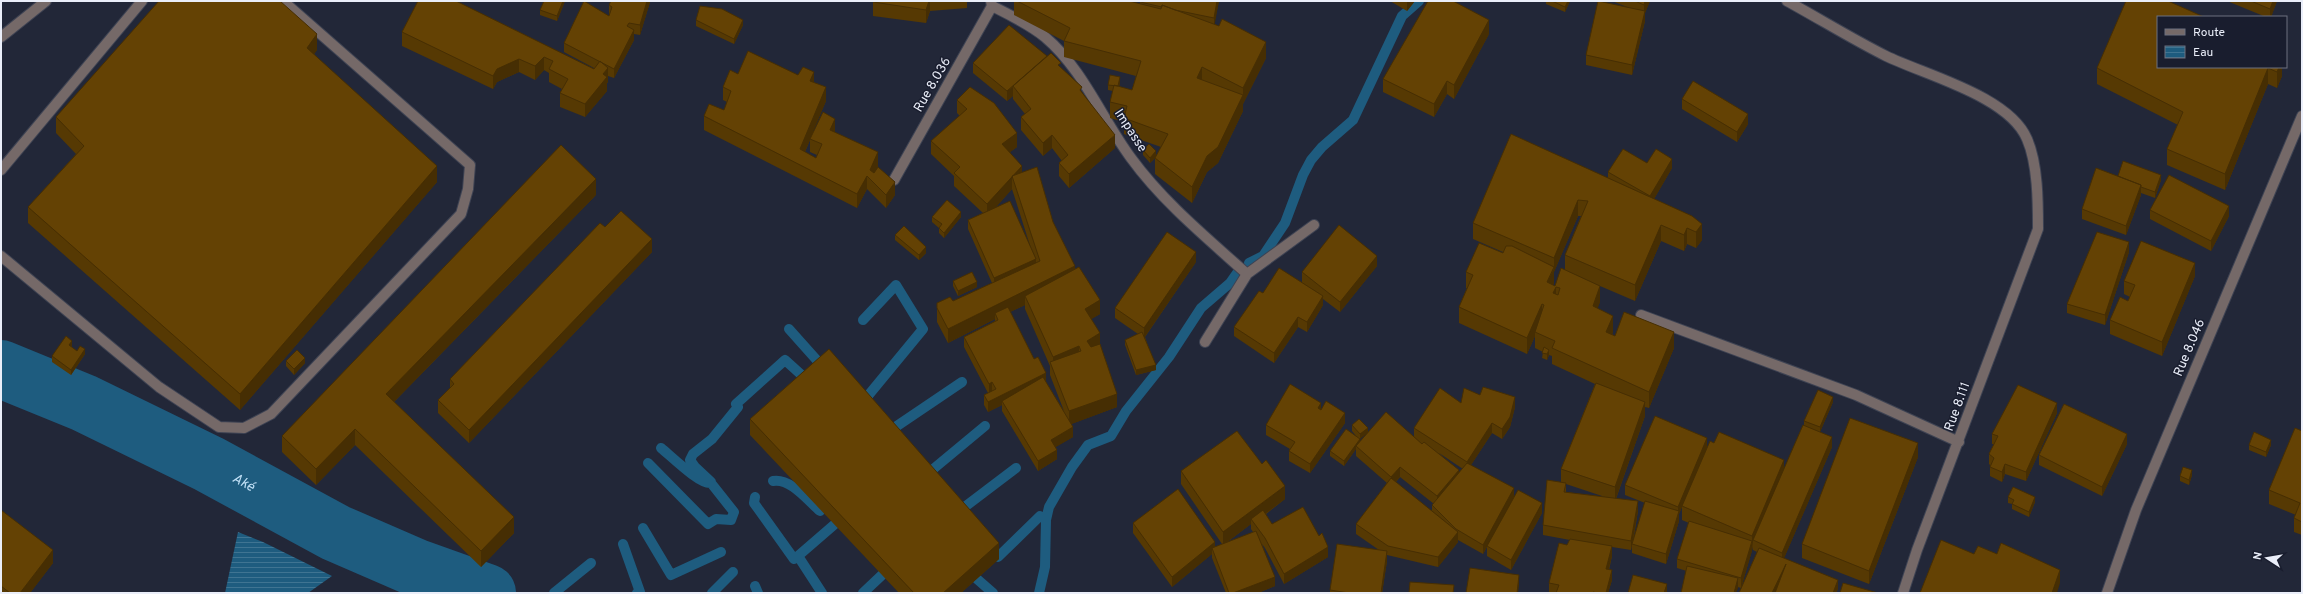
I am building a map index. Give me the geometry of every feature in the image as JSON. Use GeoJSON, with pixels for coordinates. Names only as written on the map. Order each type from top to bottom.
{"type":"FeatureCollection","features":[{"type":"Feature","properties":{"kind":"street"},"geometry":{"type":"LineString","coordinates":[[1,38],[46,1]]}},
{"type":"Feature","properties":{"kind":"street"},"geometry":{"type":"LineString","coordinates":[[1,170],[142,1]]}},
{"type":"Feature","properties":{"kind":"street"},"geometry":{"type":"LineString","coordinates":[[1,256],[159,387],[219,427],[244,428],[271,414],[461,214],[468,189],[470,165],[283,1]]}},
{"type":"Feature","properties":{"kind":"street","name":"Rue 8.111"},"geometry":{"type":"LineString","coordinates":[[1787,1],[1886,56],[1950,82],[1995,104],[2018,126],[2027,139],[2038,187],[2038,229],[1959,442],[1916,550],[1903,593]]}},
{"type":"Feature","properties":{"kind":"street","name":"Rue 8.036"},"geometry":{"type":"LineString","coordinates":[[894,180],[992,4]]}},
{"type":"Feature","properties":{"kind":"street","name":"Impasse"},"geometry":{"type":"LineString","coordinates":[[992,4],[1045,37],[1076,72],[1131,158],[1154,185],[1200,232],[1248,274]]}},
{"type":"Feature","properties":{"kind":"street","name":"Rue 8.046"},"geometry":{"type":"LineString","coordinates":[[2107,593],[2136,510],[2302,116]]}},
{"type":"Feature","properties":{"kind":"street"},"geometry":{"type":"LineString","coordinates":[[1205,342],[1248,274],[1314,225]]}},
{"type":"Feature","properties":{"kind":"street"},"geometry":{"type":"LineString","coordinates":[[1641,315],[1856,395],[1959,442]]}},
{"type":"Feature","properties":{"kind":"water"},"geometry":{"type":"Polygon","coordinates":[[[238,532],[263,542],[332,576],[308,593],[225,593],[238,532]]]}},
{"type":"Feature","properties":{"kind":"building"},"geometry":{"type":"Polygon","coordinates":[[[159,1],[280,1],[317,34],[307,48],[437,166],[240,394],[28,207],[84,146],[56,117],[159,1]]]}},
{"type":"Feature","properties":{"kind":"building"},"geometry":{"type":"Polygon","coordinates":[[[418,1],[456,1],[594,69],[600,61],[608,68],[603,74],[607,77],[585,104],[560,93],[568,79],[549,69],[553,61],[544,57],[535,66],[519,59],[497,69],[493,76],[402,32],[418,1]]]}},
{"type":"Feature","properties":{"kind":"building"},"geometry":{"type":"Polygon","coordinates":[[[544,1],[563,1],[557,16],[540,10],[544,1]]]}},
{"type":"Feature","properties":{"kind":"building"},"geometry":{"type":"Polygon","coordinates":[[[584,1],[609,16],[612,7],[609,5],[611,1],[647,1],[640,25],[629,23],[627,26],[634,30],[614,69],[564,43],[584,1]]]}},
{"type":"Feature","properties":{"kind":"building"},"geometry":{"type":"Polygon","coordinates":[[[873,1],[929,1],[926,10],[873,1]]]}},
{"type":"Feature","properties":{"kind":"building"},"geometry":{"type":"Polygon","coordinates":[[[1017,1],[1129,1],[1161,9],[1162,5],[1219,26],[1222,19],[1266,42],[1243,88],[1202,67],[1197,78],[1243,95],[1218,147],[1207,156],[1192,187],[1155,158],[1168,134],[1124,118],[1127,106],[1110,102],[1114,85],[1132,90],[1141,61],[1064,41],[1070,28],[1017,1]]]}},
{"type":"Feature","properties":{"kind":"building"},"geometry":{"type":"Polygon","coordinates":[[[1140,1],[1217,1],[1214,18],[1140,1]]]}},
{"type":"Feature","properties":{"kind":"building"},"geometry":{"type":"Polygon","coordinates":[[[1428,1],[1453,1],[1489,20],[1454,85],[1447,81],[1434,104],[1383,79],[1428,1]]]}},
{"type":"Feature","properties":{"kind":"building"},"geometry":{"type":"Polygon","coordinates":[[[1552,1],[1568,1],[1565,7],[1552,1]]]}},
{"type":"Feature","properties":{"kind":"building"},"geometry":{"type":"Polygon","coordinates":[[[1598,1],[1645,11],[1632,65],[1586,55],[1598,1]]]}},
{"type":"Feature","properties":{"kind":"building"},"geometry":{"type":"Polygon","coordinates":[[[1635,1],[1645,1],[1644,5],[1635,1]]]}},
{"type":"Feature","properties":{"kind":"building"},"geometry":{"type":"Polygon","coordinates":[[[2126,1],[2168,1],[2202,16],[2157,16],[2157,68],[2268,68],[2225,174],[2167,149],[2183,112],[2097,68],[2126,1]]]}},
{"type":"Feature","properties":{"kind":"building"},"geometry":{"type":"Polygon","coordinates":[[[2251,1],[2273,1],[2270,9],[2251,1]]]}},
{"type":"Feature","properties":{"kind":"building"},"geometry":{"type":"Polygon","coordinates":[[[700,6],[722,9],[743,20],[734,39],[696,20],[700,6]]]}},
{"type":"Feature","properties":{"kind":"building"},"geometry":{"type":"Polygon","coordinates":[[[1009,25],[1047,56],[1007,91],[973,63],[1009,25]]]}},
{"type":"Feature","properties":{"kind":"building"},"geometry":{"type":"Polygon","coordinates":[[[748,51],[798,75],[803,67],[814,72],[810,81],[826,87],[800,149],[816,158],[822,144],[810,139],[823,112],[835,119],[830,130],[878,152],[870,170],[874,173],[878,167],[895,182],[886,195],[867,176],[857,194],[704,116],[709,104],[724,110],[731,91],[723,87],[730,70],[738,74],[748,51]]]}},
{"type":"Feature","properties":{"kind":"building"},"geometry":{"type":"Polygon","coordinates":[[[1051,53],[1061,63],[1058,65],[1082,87],[1080,90],[1115,135],[1069,174],[1059,163],[1068,155],[1052,135],[1043,143],[1021,117],[1031,109],[1013,86],[1051,53]]]}},
{"type":"Feature","properties":{"kind":"building"},"geometry":{"type":"Polygon","coordinates":[[[2268,68],[2279,68],[2277,72],[2268,68]]]}},
{"type":"Feature","properties":{"kind":"building"},"geometry":{"type":"Polygon","coordinates":[[[1110,75],[1120,77],[1118,86],[1108,85],[1110,75]]]}},
{"type":"Feature","properties":{"kind":"building"},"geometry":{"type":"Polygon","coordinates":[[[1693,81],[1748,114],[1737,132],[1682,99],[1693,81]]]}},
{"type":"Feature","properties":{"kind":"building"},"geometry":{"type":"Polygon","coordinates":[[[970,87],[994,103],[1017,133],[1002,144],[1022,166],[987,204],[954,173],[960,167],[931,141],[967,109],[957,100],[970,87]]]}},
{"type":"Feature","properties":{"kind":"building"},"geometry":{"type":"Polygon","coordinates":[[[1511,134],[1692,216],[1702,224],[1696,232],[1687,228],[1684,235],[1661,225],[1635,285],[1565,255],[1588,201],[1578,200],[1554,258],[1473,223],[1511,134]]]}},
{"type":"Feature","properties":{"kind":"building"},"geometry":{"type":"Polygon","coordinates":[[[1149,144],[1156,151],[1150,158],[1143,150],[1149,144]]]}},
{"type":"Feature","properties":{"kind":"building"},"geometry":{"type":"Polygon","coordinates":[[[561,145],[596,179],[386,394],[514,517],[481,551],[355,429],[316,469],[282,436],[561,145]]]}},
{"type":"Feature","properties":{"kind":"building"},"geometry":{"type":"Polygon","coordinates":[[[1623,149],[1647,163],[1656,149],[1672,159],[1650,196],[1608,172],[1623,149]]]}},
{"type":"Feature","properties":{"kind":"building"},"geometry":{"type":"Polygon","coordinates":[[[2123,161],[2161,175],[2155,192],[2118,176],[2123,161]]]}},
{"type":"Feature","properties":{"kind":"building"},"geometry":{"type":"Polygon","coordinates":[[[1037,167],[1053,222],[1075,266],[948,329],[937,308],[937,303],[950,297],[953,301],[1040,261],[1012,176],[1037,167]]]}},
{"type":"Feature","properties":{"kind":"building"},"geometry":{"type":"Polygon","coordinates":[[[2096,168],[2141,185],[2126,226],[2082,209],[2096,168]]]}},
{"type":"Feature","properties":{"kind":"building"},"geometry":{"type":"Polygon","coordinates":[[[2169,175],[2229,206],[2211,241],[2150,210],[2169,175]]]}},
{"type":"Feature","properties":{"kind":"building"},"geometry":{"type":"Polygon","coordinates":[[[947,200],[961,212],[944,233],[939,228],[942,224],[932,217],[947,200]]]}},
{"type":"Feature","properties":{"kind":"building"},"geometry":{"type":"Polygon","coordinates":[[[1010,201],[1036,259],[994,278],[968,220],[1010,201]]]}},
{"type":"Feature","properties":{"kind":"building"},"geometry":{"type":"Polygon","coordinates":[[[621,211],[652,239],[469,430],[438,400],[454,384],[450,379],[600,223],[605,227],[621,211]]]}},
{"type":"Feature","properties":{"kind":"building"},"geometry":{"type":"Polygon","coordinates":[[[1339,225],[1377,256],[1340,302],[1302,272],[1339,225]]]}},
{"type":"Feature","properties":{"kind":"building"},"geometry":{"type":"Polygon","coordinates":[[[904,226],[926,247],[919,255],[895,235],[904,226]]]}},
{"type":"Feature","properties":{"kind":"building"},"geometry":{"type":"Polygon","coordinates":[[[1167,232],[1196,252],[1144,328],[1115,308],[1167,232]]]}},
{"type":"Feature","properties":{"kind":"building"},"geometry":{"type":"Polygon","coordinates":[[[2097,232],[2129,242],[2105,315],[2067,304],[2097,232]]]}},
{"type":"Feature","properties":{"kind":"building"},"geometry":{"type":"Polygon","coordinates":[[[2141,241],[2195,263],[2162,342],[2110,320],[2120,297],[2128,301],[2135,285],[2124,281],[2141,241]]]}},
{"type":"Feature","properties":{"kind":"building"},"geometry":{"type":"Polygon","coordinates":[[[1479,243],[1503,253],[1506,246],[1512,246],[1554,267],[1547,282],[1555,286],[1561,268],[1600,286],[1593,306],[1613,316],[1606,332],[1615,336],[1624,312],[1674,332],[1649,392],[1552,348],[1555,341],[1535,332],[1544,305],[1542,304],[1527,338],[1459,307],[1473,275],[1466,272],[1479,243]],[[1556,287],[1553,293],[1558,295],[1560,288],[1556,287]]]}},
{"type":"Feature","properties":{"kind":"building"},"geometry":{"type":"Polygon","coordinates":[[[1079,267],[1100,300],[1085,309],[1100,333],[1087,341],[1091,347],[1100,344],[1117,394],[1069,411],[1050,362],[1081,351],[1079,346],[1053,357],[1025,296],[1079,267]]]}},
{"type":"Feature","properties":{"kind":"building"},"geometry":{"type":"Polygon","coordinates":[[[1279,268],[1323,296],[1307,322],[1298,317],[1274,353],[1234,327],[1259,291],[1263,293],[1279,268]]]}},
{"type":"Feature","properties":{"kind":"building"},"geometry":{"type":"Polygon","coordinates":[[[972,272],[977,282],[958,291],[953,281],[972,272]]]}},
{"type":"Feature","properties":{"kind":"building"},"geometry":{"type":"Polygon","coordinates":[[[1008,307],[1034,359],[1038,357],[1046,373],[988,402],[984,395],[996,389],[992,382],[989,384],[964,337],[998,320],[995,313],[1008,307]]]}},
{"type":"Feature","properties":{"kind":"building"},"geometry":{"type":"Polygon","coordinates":[[[1142,332],[1156,365],[1136,370],[1125,340],[1142,332]]]}},
{"type":"Feature","properties":{"kind":"building"},"geometry":{"type":"Polygon","coordinates":[[[66,336],[72,341],[69,345],[77,351],[80,346],[85,349],[71,370],[52,356],[66,336]]]}},
{"type":"Feature","properties":{"kind":"building"},"geometry":{"type":"Polygon","coordinates":[[[1544,347],[1549,350],[1547,354],[1542,353],[1544,347]]]}},
{"type":"Feature","properties":{"kind":"building"},"geometry":{"type":"Polygon","coordinates":[[[829,349],[999,543],[943,593],[914,593],[750,419],[829,349]]]}},
{"type":"Feature","properties":{"kind":"building"},"geometry":{"type":"Polygon","coordinates":[[[297,350],[305,358],[294,369],[286,361],[297,350]]]}},
{"type":"Feature","properties":{"kind":"building"},"geometry":{"type":"Polygon","coordinates":[[[1043,377],[1073,427],[1051,440],[1057,450],[1038,461],[1002,401],[1043,377]]]}},
{"type":"Feature","properties":{"kind":"building"},"geometry":{"type":"Polygon","coordinates":[[[1596,383],[1645,402],[1615,487],[1561,469],[1596,383]]]}},
{"type":"Feature","properties":{"kind":"building"},"geometry":{"type":"Polygon","coordinates":[[[1290,384],[1321,403],[1318,408],[1321,410],[1326,401],[1345,413],[1310,464],[1289,451],[1295,442],[1266,425],[1290,384]]]}},
{"type":"Feature","properties":{"kind":"building"},"geometry":{"type":"Polygon","coordinates":[[[2018,385],[2057,403],[2026,472],[2005,464],[2002,472],[1990,467],[1994,458],[1989,454],[1998,436],[1992,434],[2018,385]]]}},
{"type":"Feature","properties":{"kind":"building"},"geometry":{"type":"Polygon","coordinates":[[[1483,387],[1515,397],[1510,417],[1502,429],[1492,423],[1467,462],[1414,428],[1440,388],[1461,403],[1464,388],[1480,395],[1483,387]]]}},
{"type":"Feature","properties":{"kind":"building"},"geometry":{"type":"Polygon","coordinates":[[[1818,390],[1833,397],[1820,427],[1804,421],[1818,390]]]}},
{"type":"Feature","properties":{"kind":"building"},"geometry":{"type":"Polygon","coordinates":[[[2064,404],[2127,434],[2102,487],[2039,455],[2064,404]]]}},
{"type":"Feature","properties":{"kind":"building"},"geometry":{"type":"Polygon","coordinates":[[[1386,412],[1422,444],[1424,442],[1459,470],[1437,496],[1400,467],[1391,477],[1356,446],[1386,412]]]}},
{"type":"Feature","properties":{"kind":"building"},"geometry":{"type":"Polygon","coordinates":[[[1655,416],[1707,438],[1678,507],[1625,485],[1655,416]]]}},
{"type":"Feature","properties":{"kind":"building"},"geometry":{"type":"Polygon","coordinates":[[[1850,418],[1918,443],[1869,571],[1802,544],[1850,418]]]}},
{"type":"Feature","properties":{"kind":"building"},"geometry":{"type":"Polygon","coordinates":[[[1359,419],[1368,428],[1360,434],[1352,425],[1359,419]]]}},
{"type":"Feature","properties":{"kind":"building"},"geometry":{"type":"Polygon","coordinates":[[[1803,425],[1832,437],[1782,553],[1753,540],[1803,425]]]}},
{"type":"Feature","properties":{"kind":"building"},"geometry":{"type":"Polygon","coordinates":[[[2295,428],[2302,431],[2302,522],[2294,518],[2300,503],[2269,490],[2295,428]]]}},
{"type":"Feature","properties":{"kind":"building"},"geometry":{"type":"Polygon","coordinates":[[[1346,429],[1360,439],[1344,461],[1330,451],[1346,429]]]}},
{"type":"Feature","properties":{"kind":"building"},"geometry":{"type":"Polygon","coordinates":[[[1237,431],[1262,464],[1266,460],[1285,486],[1223,532],[1181,471],[1237,431]]]}},
{"type":"Feature","properties":{"kind":"building"},"geometry":{"type":"Polygon","coordinates":[[[1719,432],[1784,460],[1752,536],[1682,506],[1710,441],[1714,443],[1719,432]]]}},
{"type":"Feature","properties":{"kind":"building"},"geometry":{"type":"Polygon","coordinates":[[[2254,432],[2271,440],[2266,452],[2249,445],[2254,432]]]}},
{"type":"Feature","properties":{"kind":"building"},"geometry":{"type":"Polygon","coordinates":[[[1467,463],[1514,488],[1483,545],[1456,529],[1432,505],[1467,463]]]}},
{"type":"Feature","properties":{"kind":"building"},"geometry":{"type":"Polygon","coordinates":[[[2183,467],[2192,470],[2189,480],[2180,476],[2183,467]]]}},
{"type":"Feature","properties":{"kind":"building"},"geometry":{"type":"Polygon","coordinates":[[[1391,478],[1458,532],[1438,557],[1388,546],[1356,524],[1391,478]]]}},
{"type":"Feature","properties":{"kind":"building"},"geometry":{"type":"Polygon","coordinates":[[[1547,480],[1566,483],[1564,492],[1638,501],[1631,541],[1543,525],[1547,480]]]}},
{"type":"Feature","properties":{"kind":"building"},"geometry":{"type":"Polygon","coordinates":[[[2013,487],[2035,497],[2029,512],[2012,504],[2014,500],[2008,497],[2013,487]]]}},
{"type":"Feature","properties":{"kind":"building"},"geometry":{"type":"Polygon","coordinates":[[[1178,489],[1215,542],[1172,577],[1133,523],[1178,489]]]}},
{"type":"Feature","properties":{"kind":"building"},"geometry":{"type":"Polygon","coordinates":[[[1518,490],[1542,503],[1511,560],[1487,546],[1518,490]]]}},
{"type":"Feature","properties":{"kind":"building"},"geometry":{"type":"Polygon","coordinates":[[[1645,501],[1679,511],[1666,554],[1632,544],[1645,501]]]}},
{"type":"Feature","properties":{"kind":"building"},"geometry":{"type":"Polygon","coordinates":[[[1303,507],[1319,536],[1322,533],[1328,547],[1284,574],[1265,538],[1251,519],[1263,510],[1272,524],[1303,507]]]}},
{"type":"Feature","properties":{"kind":"building"},"geometry":{"type":"Polygon","coordinates":[[[1,510],[53,550],[20,593],[10,593],[1,586],[1,510]]]}},
{"type":"Feature","properties":{"kind":"building"},"geometry":{"type":"Polygon","coordinates":[[[1689,521],[1752,541],[1741,578],[1677,559],[1689,521]]]}},
{"type":"Feature","properties":{"kind":"building"},"geometry":{"type":"Polygon","coordinates":[[[1256,531],[1275,577],[1233,593],[1229,593],[1212,548],[1256,531]]]}},
{"type":"Feature","properties":{"kind":"building"},"geometry":{"type":"Polygon","coordinates":[[[1570,539],[1612,546],[1606,569],[1612,570],[1606,593],[1556,593],[1559,585],[1549,583],[1559,543],[1567,545],[1570,539]]]}},
{"type":"Feature","properties":{"kind":"building"},"geometry":{"type":"Polygon","coordinates":[[[1941,540],[1974,554],[1978,546],[1997,554],[2001,543],[2060,570],[2052,593],[1920,593],[1941,540]]]}},
{"type":"Feature","properties":{"kind":"building"},"geometry":{"type":"Polygon","coordinates":[[[1337,544],[1387,551],[1381,593],[1349,593],[1330,590],[1337,544]]]}},
{"type":"Feature","properties":{"kind":"building"},"geometry":{"type":"Polygon","coordinates":[[[1759,548],[1838,580],[1833,593],[1775,593],[1786,564],[1772,593],[1739,593],[1759,548]]]}},
{"type":"Feature","properties":{"kind":"building"},"geometry":{"type":"Polygon","coordinates":[[[1687,566],[1738,578],[1734,593],[1681,593],[1687,566]]]}},
{"type":"Feature","properties":{"kind":"building"},"geometry":{"type":"Polygon","coordinates":[[[1470,568],[1519,575],[1517,593],[1466,593],[1470,568]]]}},
{"type":"Feature","properties":{"kind":"building"},"geometry":{"type":"Polygon","coordinates":[[[1633,575],[1667,584],[1664,593],[1628,593],[1633,575]]]}},
{"type":"Feature","properties":{"kind":"building"},"geometry":{"type":"Polygon","coordinates":[[[1410,582],[1454,585],[1453,593],[1409,593],[1410,582]]]}},
{"type":"Feature","properties":{"kind":"building"},"geometry":{"type":"Polygon","coordinates":[[[1843,583],[1878,593],[1840,593],[1843,583]]]}},
{"type":"Feature","properties":{"kind":"waterway"},"geometry":{"type":"LineString","coordinates":[[1249,263],[1263,256],[1285,223],[1303,175],[1311,160],[1322,147],[1353,120],[1402,16],[1419,1]]}},
{"type":"Feature","properties":{"kind":"waterway"},"geometry":{"type":"LineString","coordinates":[[1039,593],[1045,567],[1046,520],[1049,507],[1072,467],[1088,445],[1111,436],[1126,411],[1169,357],[1201,308],[1230,283],[1237,273]]}},
{"type":"Feature","properties":{"kind":"waterway"},"geometry":{"type":"LineString","coordinates":[[862,403],[923,329],[896,285],[863,320]]}},
{"type":"Feature","properties":{"kind":"waterway"},"geometry":{"type":"LineString","coordinates":[[711,482],[695,467],[690,460],[693,454],[712,439],[738,407],[736,404],[785,360],[806,379],[822,366],[789,329]]}},
{"type":"Feature","properties":{"kind":"waterway","name":"Aké"},"geometry":{"type":"LineString","coordinates":[[1,369],[84,403],[209,464],[336,533],[417,568],[487,593]]}},
{"type":"Feature","properties":{"kind":"waterway"},"geometry":{"type":"LineString","coordinates":[[888,432],[962,382]]}},
{"type":"Feature","properties":{"kind":"waterway"},"geometry":{"type":"LineString","coordinates":[[926,475],[985,426]]}},
{"type":"Feature","properties":{"kind":"waterway"},"geometry":{"type":"LineString","coordinates":[[648,463],[708,524],[716,519],[731,520],[734,512],[711,483],[700,480],[661,448]]}},
{"type":"Feature","properties":{"kind":"waterway"},"geometry":{"type":"LineString","coordinates":[[958,512],[1016,468]]}},
{"type":"Feature","properties":{"kind":"waterway"},"geometry":{"type":"LineString","coordinates":[[773,481],[780,481],[793,487],[805,496],[820,511]]}},
{"type":"Feature","properties":{"kind":"waterway"},"geometry":{"type":"LineString","coordinates":[[755,497],[754,503],[794,559]]}},
{"type":"Feature","properties":{"kind":"waterway"},"geometry":{"type":"LineString","coordinates":[[998,557],[1040,516]]}},
{"type":"Feature","properties":{"kind":"waterway"},"geometry":{"type":"LineString","coordinates":[[822,593],[798,556],[835,524]]}},
{"type":"Feature","properties":{"kind":"waterway"},"geometry":{"type":"LineString","coordinates":[[643,528],[671,575],[721,552]]}},
{"type":"Feature","properties":{"kind":"waterway"},"geometry":{"type":"LineString","coordinates":[[623,544],[640,592],[637,593]]}},
{"type":"Feature","properties":{"kind":"waterway"},"geometry":{"type":"LineString","coordinates":[[554,593],[591,563]]}},
{"type":"Feature","properties":{"kind":"waterway"},"geometry":{"type":"LineString","coordinates":[[712,593],[733,572]]}},
{"type":"Feature","properties":{"kind":"waterway"},"geometry":{"type":"LineString","coordinates":[[863,593],[882,575]]}},
{"type":"Feature","properties":{"kind":"waterway"},"geometry":{"type":"LineString","coordinates":[[977,579],[993,593]]}},
{"type":"Feature","properties":{"kind":"waterway"},"geometry":{"type":"LineString","coordinates":[[755,586],[758,593]]}}]}
